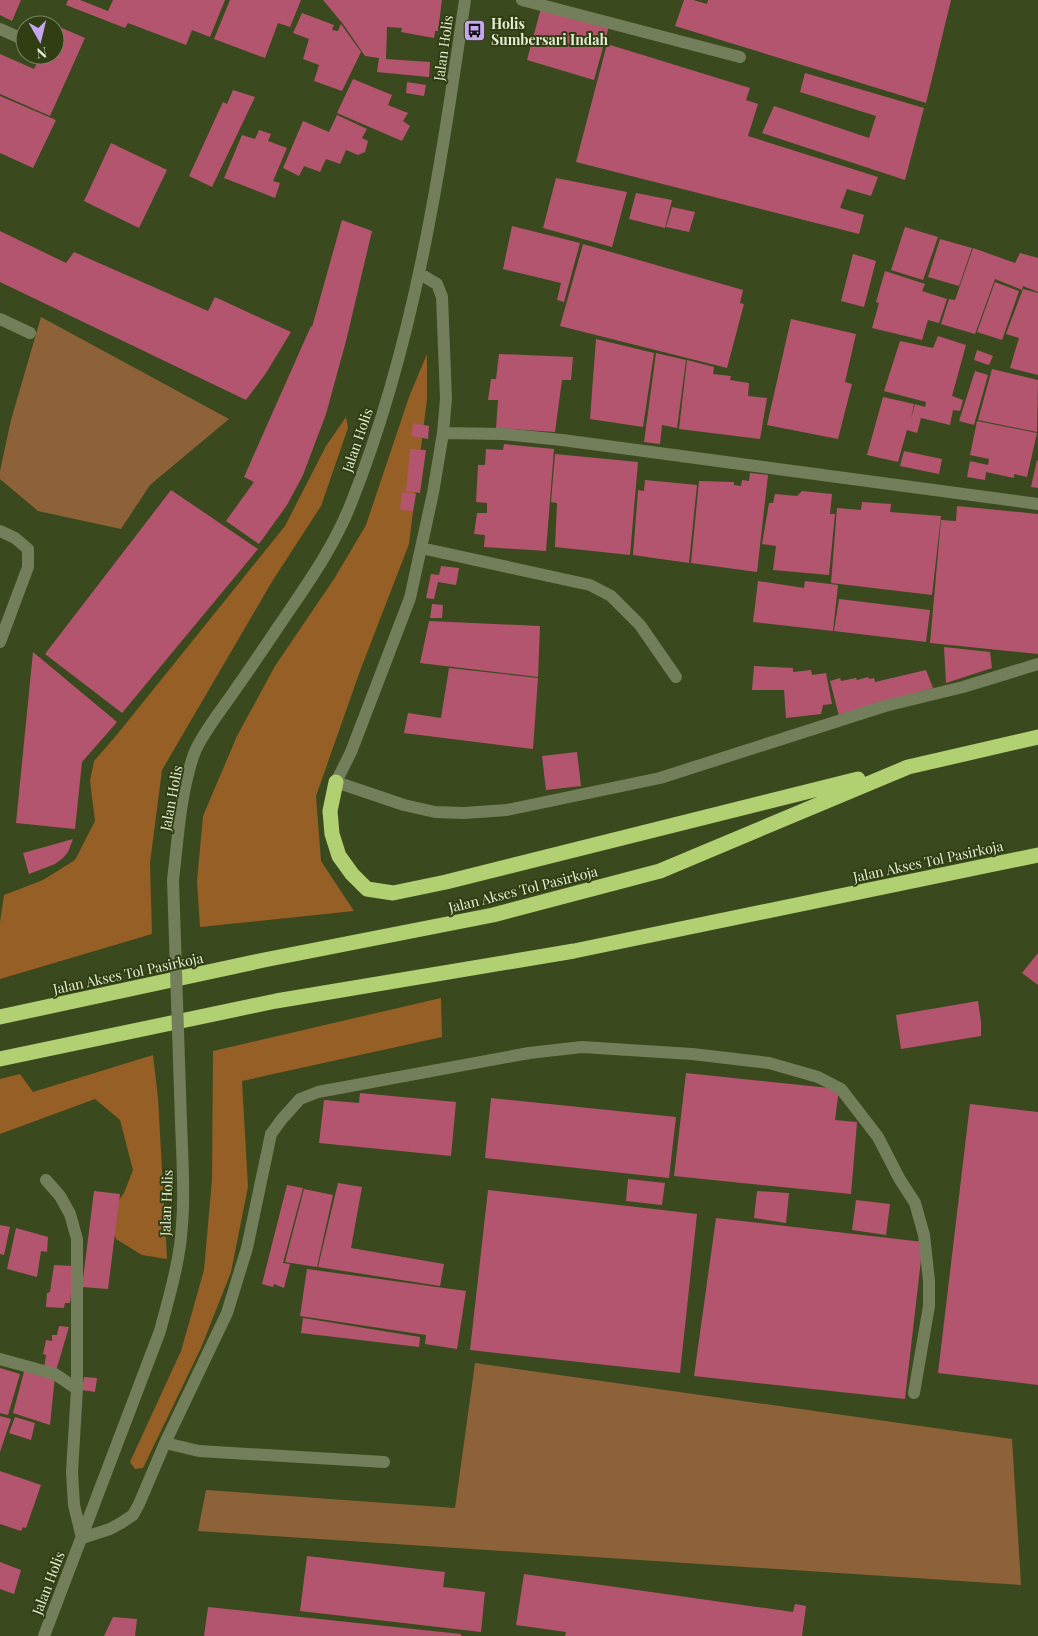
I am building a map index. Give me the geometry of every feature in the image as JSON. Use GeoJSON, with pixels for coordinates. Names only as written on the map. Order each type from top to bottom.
{"type":"FeatureCollection","features":[{"type":"Feature","properties":{"kind":"highway","name":"Jalan Akses Tol Pasirkoja"},"geometry":{"type":"LineString","coordinates":[[0,1017],[264,960],[494,916],[660,871],[908,767],[1038,737]]}},
{"type":"Feature","properties":{"kind":"highway"},"geometry":{"type":"LineString","coordinates":[[336,782],[330,811],[332,834],[339,856],[352,874],[368,889],[393,893],[446,882],[908,767]]}},
{"type":"Feature","properties":{"kind":"highway","name":"Jalan Akses Tol Pasirkoja"},"geometry":{"type":"LineString","coordinates":[[0,1059],[276,1001],[574,951],[1038,855]]}},
{"type":"Feature","properties":{"kind":"street","name":"Jalan Holis"},"geometry":{"type":"LineString","coordinates":[[44,1636],[160,1331],[174,1280],[182,1227],[184,1179],[173,880],[185,794],[195,753],[212,724],[314,573],[331,545],[350,507],[390,391],[420,274],[445,140],[465,0]]}},
{"type":"Feature","properties":{"kind":"street"},"geometry":{"type":"LineString","coordinates":[[522,0],[740,57]]}},
{"type":"Feature","properties":{"kind":"street"},"geometry":{"type":"LineString","coordinates":[[0,29],[15,35]]}},
{"type":"Feature","properties":{"kind":"street"},"geometry":{"type":"LineString","coordinates":[[420,274],[437,284],[442,297],[446,399],[443,433],[433,492],[410,598],[352,752],[336,782],[404,805],[435,812],[464,813],[507,810],[660,778],[885,706],[963,687],[1038,664]]}},
{"type":"Feature","properties":{"kind":"street"},"geometry":{"type":"LineString","coordinates":[[0,319],[30,333]]}},
{"type":"Feature","properties":{"kind":"street"},"geometry":{"type":"LineString","coordinates":[[443,433],[504,434],[562,440],[1038,504]]}},
{"type":"Feature","properties":{"kind":"street"},"geometry":{"type":"LineString","coordinates":[[0,531],[15,538],[28,549],[28,567],[0,642]]}},
{"type":"Feature","properties":{"kind":"street"},"geometry":{"type":"LineString","coordinates":[[421,548],[590,585],[611,596],[640,626],[676,678]]}},
{"type":"Feature","properties":{"kind":"street"},"geometry":{"type":"LineString","coordinates":[[46,1180],[60,1196],[70,1214],[77,1239],[77,1389],[73,1480],[74,1505],[82,1538],[110,1529],[133,1515],[227,1313],[247,1248],[272,1134],[282,1119],[300,1099],[318,1092],[529,1053],[582,1047],[692,1054],[769,1063],[818,1078],[841,1089],[878,1136],[899,1178],[915,1203],[924,1234],[929,1281],[929,1306],[914,1393]]}},
{"type":"Feature","properties":{"kind":"street"},"geometry":{"type":"LineString","coordinates":[[0,1360],[55,1374],[77,1389]]}},
{"type":"Feature","properties":{"kind":"street"},"geometry":{"type":"LineString","coordinates":[[165,1443],[199,1451],[384,1462]]}},
{"type":"Feature","properties":{"kind":"shaded area"},"geometry":{"type":"Polygon","coordinates":[[[41,317],[229,419],[150,485],[121,529],[38,511],[0,479],[11,420],[41,317]]]}},
{"type":"Feature","properties":{"kind":"shaded area"},"geometry":{"type":"Polygon","coordinates":[[[427,354],[427,399],[409,544],[360,671],[316,796],[321,861],[354,911],[200,927],[197,881],[203,816],[237,736],[275,666],[334,579],[366,525],[409,397],[427,354]]]}},
{"type":"Feature","properties":{"kind":"shaded area"},"geometry":{"type":"Polygon","coordinates":[[[346,417],[348,428],[321,506],[273,580],[162,770],[150,863],[152,934],[0,979],[0,922],[4,895],[43,880],[75,860],[95,821],[90,781],[94,761],[285,526],[326,446],[346,417]]]}},
{"type":"Feature","properties":{"kind":"shaded area"},"geometry":{"type":"Polygon","coordinates":[[[441,998],[442,1037],[242,1081],[248,1187],[231,1272],[201,1348],[143,1468],[135,1469],[130,1462],[181,1351],[204,1270],[212,1179],[213,1051],[441,998]]]}},
{"type":"Feature","properties":{"kind":"shaded area"},"geometry":{"type":"Polygon","coordinates":[[[153,1055],[158,1098],[167,1259],[142,1255],[116,1239],[109,1214],[124,1193],[133,1170],[120,1120],[95,1099],[0,1134],[0,1079],[20,1074],[33,1092],[153,1055]]]}},
{"type":"Feature","properties":{"kind":"shaded area"},"geometry":{"type":"Polygon","coordinates":[[[475,1363],[1012,1439],[1021,1585],[198,1531],[206,1490],[455,1508],[475,1363]]]}},
{"type":"Feature","properties":{"kind":"building"},"geometry":{"type":"Polygon","coordinates":[[[0,0],[21,0],[12,21],[0,15],[0,0]]]}},
{"type":"Feature","properties":{"kind":"building"},"geometry":{"type":"Polygon","coordinates":[[[68,0],[80,0],[108,11],[113,0],[225,0],[210,37],[192,30],[186,45],[128,23],[125,28],[66,5],[68,0]]]}},
{"type":"Feature","properties":{"kind":"building"},"geometry":{"type":"Polygon","coordinates":[[[230,0],[301,0],[290,27],[278,23],[265,58],[214,39],[230,0]]]}},
{"type":"Feature","properties":{"kind":"building"},"geometry":{"type":"Polygon","coordinates":[[[323,0],[442,0],[438,31],[435,31],[434,38],[401,32],[402,28],[387,27],[386,59],[430,62],[429,77],[377,72],[379,58],[365,56],[343,24],[323,0]]]}},
{"type":"Feature","properties":{"kind":"building"},"geometry":{"type":"Polygon","coordinates":[[[684,0],[693,0],[707,4],[708,0],[951,0],[926,103],[675,26],[684,0]]]}},
{"type":"Feature","properties":{"kind":"building"},"geometry":{"type":"Polygon","coordinates":[[[541,8],[609,26],[594,80],[527,60],[541,8]]]}},
{"type":"Feature","properties":{"kind":"building"},"geometry":{"type":"Polygon","coordinates":[[[302,13],[334,25],[332,30],[338,31],[341,24],[361,52],[342,91],[314,81],[319,65],[303,59],[309,39],[293,33],[302,13]]]}},
{"type":"Feature","properties":{"kind":"building"},"geometry":{"type":"Polygon","coordinates":[[[65,29],[85,38],[50,116],[0,94],[0,54],[15,61],[15,65],[25,65],[34,69],[36,65],[65,65],[65,29]]]}},
{"type":"Feature","properties":{"kind":"building"},"geometry":{"type":"Polygon","coordinates":[[[607,44],[750,88],[746,100],[758,104],[748,136],[878,177],[871,196],[847,189],[840,208],[864,215],[859,234],[576,162],[607,44]]]}},
{"type":"Feature","properties":{"kind":"building"},"geometry":{"type":"Polygon","coordinates":[[[805,73],[924,108],[905,180],[762,133],[774,106],[869,138],[876,116],[800,92],[805,73]]]}},
{"type":"Feature","properties":{"kind":"building"},"geometry":{"type":"Polygon","coordinates":[[[353,79],[392,95],[388,105],[408,113],[403,121],[410,126],[402,141],[337,113],[353,79]]]}},
{"type":"Feature","properties":{"kind":"building"},"geometry":{"type":"Polygon","coordinates":[[[407,82],[426,85],[424,96],[406,93],[407,82]]]}},
{"type":"Feature","properties":{"kind":"building"},"geometry":{"type":"Polygon","coordinates":[[[233,90],[255,97],[212,187],[189,176],[223,102],[227,104],[233,90]]]}},
{"type":"Feature","properties":{"kind":"building"},"geometry":{"type":"Polygon","coordinates":[[[0,96],[56,120],[33,168],[0,153],[0,96]]]}},
{"type":"Feature","properties":{"kind":"building"},"geometry":{"type":"Polygon","coordinates":[[[337,115],[367,129],[362,138],[368,141],[365,152],[358,155],[346,150],[340,164],[326,159],[320,172],[304,166],[299,176],[283,168],[303,121],[329,132],[337,115]]]}},
{"type":"Feature","properties":{"kind":"building"},"geometry":{"type":"Polygon","coordinates":[[[259,130],[271,134],[268,141],[287,148],[273,181],[280,183],[275,198],[224,178],[242,135],[255,139],[259,130]]]}},
{"type":"Feature","properties":{"kind":"building"},"geometry":{"type":"Polygon","coordinates":[[[111,143],[167,170],[139,228],[84,201],[111,143]]]}},
{"type":"Feature","properties":{"kind":"building"},"geometry":{"type":"Polygon","coordinates":[[[556,178],[627,192],[612,247],[543,228],[556,178]]]}},
{"type":"Feature","properties":{"kind":"building"},"geometry":{"type":"Polygon","coordinates":[[[636,193],[672,200],[665,228],[629,219],[636,193]]]}},
{"type":"Feature","properties":{"kind":"building"},"geometry":{"type":"Polygon","coordinates":[[[672,207],[695,212],[689,232],[666,227],[672,207]]]}},
{"type":"Feature","properties":{"kind":"building"},"geometry":{"type":"Polygon","coordinates":[[[342,220],[372,231],[346,341],[326,414],[303,475],[287,505],[259,544],[226,521],[254,482],[244,477],[312,327],[342,220]]]}},
{"type":"Feature","properties":{"kind":"building"},"geometry":{"type":"Polygon","coordinates":[[[512,226],[580,243],[564,302],[557,300],[561,283],[503,269],[512,226]]]}},
{"type":"Feature","properties":{"kind":"building"},"geometry":{"type":"Polygon","coordinates":[[[905,227],[938,237],[923,280],[891,270],[905,227]]]}},
{"type":"Feature","properties":{"kind":"building"},"geometry":{"type":"Polygon","coordinates":[[[0,231],[66,263],[74,252],[208,311],[215,297],[291,332],[266,373],[246,400],[0,282],[0,231]]]}},
{"type":"Feature","properties":{"kind":"building"},"geometry":{"type":"Polygon","coordinates":[[[940,239],[972,248],[959,286],[928,277],[940,239]]]}},
{"type":"Feature","properties":{"kind":"building"},"geometry":{"type":"Polygon","coordinates":[[[583,244],[743,290],[740,303],[744,304],[727,368],[560,326],[583,244]]]}},
{"type":"Feature","properties":{"kind":"building"},"geometry":{"type":"Polygon","coordinates":[[[973,248],[1015,263],[1020,253],[1038,258],[1038,292],[1023,286],[1022,290],[995,279],[975,334],[941,324],[949,299],[955,300],[973,248]]]}},
{"type":"Feature","properties":{"kind":"building"},"geometry":{"type":"Polygon","coordinates":[[[853,254],[876,261],[864,307],[841,301],[853,254]]]}},
{"type":"Feature","properties":{"kind":"building"},"geometry":{"type":"Polygon","coordinates":[[[885,271],[925,284],[922,291],[947,299],[939,323],[928,320],[922,340],[872,328],[879,303],[876,302],[885,271]]]}},
{"type":"Feature","properties":{"kind":"building"},"geometry":{"type":"Polygon","coordinates":[[[995,282],[1019,291],[1002,340],[977,332],[995,282]]]}},
{"type":"Feature","properties":{"kind":"building"},"geometry":{"type":"Polygon","coordinates":[[[1023,289],[1038,293],[1038,375],[1010,368],[1019,338],[1006,334],[1023,289]]]}},
{"type":"Feature","properties":{"kind":"building"},"geometry":{"type":"Polygon","coordinates":[[[791,319],[856,334],[845,382],[852,384],[838,439],[767,425],[791,319]]]}},
{"type":"Feature","properties":{"kind":"building"},"geometry":{"type":"Polygon","coordinates":[[[938,336],[966,345],[952,396],[963,400],[960,411],[953,410],[950,425],[921,418],[917,433],[907,430],[898,462],[867,455],[883,397],[914,404],[911,419],[915,404],[925,407],[926,402],[884,391],[900,341],[933,348],[938,336]]]}},
{"type":"Feature","properties":{"kind":"building"},"geometry":{"type":"Polygon","coordinates":[[[596,339],[654,353],[643,427],[590,419],[596,339]]]}},
{"type":"Feature","properties":{"kind":"building"},"geometry":{"type":"Polygon","coordinates":[[[977,350],[993,356],[989,365],[974,360],[977,350]]]}},
{"type":"Feature","properties":{"kind":"building"},"geometry":{"type":"Polygon","coordinates":[[[656,353],[686,360],[677,428],[662,425],[660,444],[644,442],[656,353]]]}},
{"type":"Feature","properties":{"kind":"building"},"geometry":{"type":"Polygon","coordinates":[[[499,354],[573,357],[571,380],[562,380],[555,432],[496,428],[498,400],[488,400],[491,379],[496,379],[499,354]]]}},
{"type":"Feature","properties":{"kind":"building"},"geometry":{"type":"Polygon","coordinates":[[[687,360],[714,367],[713,374],[731,376],[730,380],[749,383],[748,396],[767,398],[760,439],[679,429],[687,360]]]}},
{"type":"Feature","properties":{"kind":"building"},"geometry":{"type":"Polygon","coordinates":[[[992,369],[1038,380],[1037,432],[978,420],[992,369]]]}},
{"type":"Feature","properties":{"kind":"building"},"geometry":{"type":"Polygon","coordinates":[[[975,371],[988,375],[974,425],[959,421],[975,371]]]}},
{"type":"Feature","properties":{"kind":"building"},"geometry":{"type":"Polygon","coordinates":[[[977,421],[1037,433],[1027,477],[1014,474],[1014,478],[986,472],[985,480],[967,477],[970,461],[988,465],[989,459],[970,455],[977,421]]]}},
{"type":"Feature","properties":{"kind":"building"},"geometry":{"type":"Polygon","coordinates":[[[413,423],[429,426],[428,439],[411,436],[413,423]]]}},
{"type":"Feature","properties":{"kind":"building"},"geometry":{"type":"Polygon","coordinates":[[[504,444],[554,449],[546,551],[484,547],[485,535],[474,534],[477,513],[487,513],[487,503],[476,502],[478,465],[485,465],[486,449],[503,450],[504,444]]]}},
{"type":"Feature","properties":{"kind":"building"},"geometry":{"type":"Polygon","coordinates":[[[410,449],[426,450],[420,493],[406,491],[410,449]]]}},
{"type":"Feature","properties":{"kind":"building"},"geometry":{"type":"Polygon","coordinates":[[[904,451],[942,459],[939,474],[900,466],[904,451]]]}},
{"type":"Feature","properties":{"kind":"building"},"geometry":{"type":"Polygon","coordinates":[[[555,454],[638,462],[630,555],[555,547],[557,503],[551,502],[555,454]]]}},
{"type":"Feature","properties":{"kind":"building"},"geometry":{"type":"Polygon","coordinates":[[[1038,461],[1038,488],[1031,487],[1038,461]]]}},
{"type":"Feature","properties":{"kind":"building"},"geometry":{"type":"Polygon","coordinates":[[[750,473],[768,475],[757,572],[691,563],[699,481],[734,482],[734,485],[741,486],[742,480],[749,481],[750,473]]]}},
{"type":"Feature","properties":{"kind":"building"},"geometry":{"type":"Polygon","coordinates":[[[645,480],[697,485],[689,563],[633,555],[638,490],[644,491],[645,480]]]}},
{"type":"Feature","properties":{"kind":"building"},"geometry":{"type":"Polygon","coordinates":[[[171,490],[258,549],[122,713],[45,654],[171,490]]]}},
{"type":"Feature","properties":{"kind":"building"},"geometry":{"type":"Polygon","coordinates":[[[802,491],[832,494],[830,514],[835,514],[829,575],[773,570],[776,546],[762,544],[769,503],[773,503],[775,494],[797,496],[802,491]]]}},
{"type":"Feature","properties":{"kind":"building"},"geometry":{"type":"Polygon","coordinates":[[[402,492],[416,494],[413,511],[400,510],[402,492]]]}},
{"type":"Feature","properties":{"kind":"building"},"geometry":{"type":"Polygon","coordinates":[[[862,502],[891,504],[890,512],[941,516],[932,595],[831,583],[837,508],[861,510],[862,502]]]}},
{"type":"Feature","properties":{"kind":"building"},"geometry":{"type":"Polygon","coordinates":[[[957,506],[1038,514],[1038,654],[930,643],[941,520],[956,521],[957,506]]]}},
{"type":"Feature","properties":{"kind":"building"},"geometry":{"type":"Polygon","coordinates":[[[441,566],[459,568],[456,585],[438,582],[434,599],[426,598],[431,574],[439,575],[441,566]]]}},
{"type":"Feature","properties":{"kind":"building"},"geometry":{"type":"Polygon","coordinates":[[[758,581],[804,588],[805,581],[838,585],[833,631],[753,622],[758,581]]]}},
{"type":"Feature","properties":{"kind":"building"},"geometry":{"type":"Polygon","coordinates":[[[839,599],[930,610],[926,642],[834,631],[839,599]]]}},
{"type":"Feature","properties":{"kind":"building"},"geometry":{"type":"Polygon","coordinates":[[[432,604],[443,605],[442,618],[430,618],[432,604]]]}},
{"type":"Feature","properties":{"kind":"building"},"geometry":{"type":"Polygon","coordinates":[[[429,621],[540,626],[538,677],[420,663],[429,621]]]}},
{"type":"Feature","properties":{"kind":"building"},"geometry":{"type":"Polygon","coordinates":[[[944,647],[990,652],[992,668],[946,683],[944,647]]]}},
{"type":"Feature","properties":{"kind":"building"},"geometry":{"type":"Polygon","coordinates":[[[33,652],[117,722],[82,762],[75,829],[16,823],[33,652]]]}},
{"type":"Feature","properties":{"kind":"building"},"geometry":{"type":"Polygon","coordinates":[[[754,666],[793,668],[793,672],[811,670],[812,675],[826,673],[832,704],[823,705],[821,714],[786,718],[784,690],[752,690],[754,666]]]}},
{"type":"Feature","properties":{"kind":"building"},"geometry":{"type":"Polygon","coordinates":[[[449,668],[538,678],[533,749],[404,733],[408,713],[441,718],[449,668]]]}},
{"type":"Feature","properties":{"kind":"building"},"geometry":{"type":"Polygon","coordinates":[[[926,670],[933,688],[839,716],[830,681],[840,678],[841,681],[868,677],[869,679],[874,678],[875,682],[926,670]]]}},
{"type":"Feature","properties":{"kind":"building"},"geometry":{"type":"Polygon","coordinates":[[[577,752],[581,786],[546,790],[542,756],[577,752]]]}},
{"type":"Feature","properties":{"kind":"building"},"geometry":{"type":"Polygon","coordinates":[[[73,839],[68,852],[63,858],[55,864],[29,874],[23,853],[73,839]]]}},
{"type":"Feature","properties":{"kind":"building"},"geometry":{"type":"Polygon","coordinates":[[[1038,953],[1038,985],[1022,973],[1038,953]]]}},
{"type":"Feature","properties":{"kind":"building"},"geometry":{"type":"Polygon","coordinates":[[[978,1001],[981,1036],[901,1049],[896,1015],[978,1001]]]}},
{"type":"Feature","properties":{"kind":"building"},"geometry":{"type":"Polygon","coordinates":[[[686,1073],[839,1089],[835,1120],[857,1122],[851,1194],[674,1176],[686,1073]]]}},
{"type":"Feature","properties":{"kind":"building"},"geometry":{"type":"Polygon","coordinates":[[[360,1093],[456,1102],[451,1156],[319,1143],[324,1100],[359,1103],[360,1093]]]}},
{"type":"Feature","properties":{"kind":"building"},"geometry":{"type":"Polygon","coordinates":[[[491,1098],[676,1117],[669,1178],[485,1158],[491,1098]]]}},
{"type":"Feature","properties":{"kind":"building"},"geometry":{"type":"Polygon","coordinates":[[[970,1104],[1038,1112],[1038,1385],[938,1373],[970,1104]]]}},
{"type":"Feature","properties":{"kind":"building"},"geometry":{"type":"Polygon","coordinates":[[[628,1179],[665,1183],[662,1205],[626,1201],[628,1179]]]}},
{"type":"Feature","properties":{"kind":"building"},"geometry":{"type":"Polygon","coordinates":[[[338,1183],[362,1187],[351,1248],[444,1264],[440,1286],[318,1267],[338,1183]]]}},
{"type":"Feature","properties":{"kind":"building"},"geometry":{"type":"Polygon","coordinates":[[[287,1185],[303,1188],[283,1263],[290,1264],[284,1288],[274,1284],[273,1287],[262,1284],[287,1185]]]}},
{"type":"Feature","properties":{"kind":"building"},"geometry":{"type":"Polygon","coordinates":[[[304,1189],[333,1195],[317,1267],[285,1262],[304,1189]]]}},
{"type":"Feature","properties":{"kind":"building"},"geometry":{"type":"Polygon","coordinates":[[[488,1190],[697,1214],[680,1373],[470,1350],[488,1190]]]}},
{"type":"Feature","properties":{"kind":"building"},"geometry":{"type":"Polygon","coordinates":[[[94,1191],[120,1194],[108,1289],[82,1287],[94,1191]]]}},
{"type":"Feature","properties":{"kind":"building"},"geometry":{"type":"Polygon","coordinates":[[[757,1191],[789,1193],[786,1223],[754,1218],[757,1191]]]}},
{"type":"Feature","properties":{"kind":"building"},"geometry":{"type":"Polygon","coordinates":[[[856,1200],[890,1204],[886,1235],[852,1230],[856,1200]]]}},
{"type":"Feature","properties":{"kind":"building"},"geometry":{"type":"Polygon","coordinates":[[[716,1218],[923,1242],[905,1399],[694,1376],[716,1218]]]}},
{"type":"Feature","properties":{"kind":"building"},"geometry":{"type":"Polygon","coordinates":[[[0,1225],[10,1227],[4,1255],[0,1254],[0,1225]]]}},
{"type":"Feature","properties":{"kind":"building"},"geometry":{"type":"Polygon","coordinates":[[[16,1228],[48,1237],[47,1252],[41,1251],[37,1277],[7,1269],[16,1228]]]}},
{"type":"Feature","properties":{"kind":"building"},"geometry":{"type":"Polygon","coordinates":[[[54,1265],[74,1266],[70,1303],[65,1303],[64,1308],[46,1307],[47,1293],[50,1292],[54,1265]]]}},
{"type":"Feature","properties":{"kind":"building"},"geometry":{"type":"Polygon","coordinates":[[[307,1269],[466,1291],[457,1349],[425,1344],[426,1335],[300,1316],[307,1269]]]}},
{"type":"Feature","properties":{"kind":"building"},"geometry":{"type":"Polygon","coordinates":[[[303,1318],[420,1337],[419,1347],[301,1333],[303,1318]]]}},
{"type":"Feature","properties":{"kind":"building"},"geometry":{"type":"Polygon","coordinates":[[[59,1326],[69,1327],[56,1371],[44,1369],[46,1355],[43,1354],[46,1340],[52,1341],[52,1335],[57,1335],[59,1326]]]}},
{"type":"Feature","properties":{"kind":"building"},"geometry":{"type":"Polygon","coordinates":[[[0,1368],[20,1374],[8,1415],[0,1413],[0,1368]]]}},
{"type":"Feature","properties":{"kind":"building"},"geometry":{"type":"Polygon","coordinates":[[[25,1368],[55,1376],[50,1425],[13,1413],[25,1368]]]}},
{"type":"Feature","properties":{"kind":"building"},"geometry":{"type":"Polygon","coordinates":[[[84,1377],[97,1378],[95,1392],[82,1390],[84,1377]]]}},
{"type":"Feature","properties":{"kind":"building"},"geometry":{"type":"Polygon","coordinates":[[[0,1416],[11,1419],[0,1452],[0,1416]]]}},
{"type":"Feature","properties":{"kind":"building"},"geometry":{"type":"Polygon","coordinates":[[[15,1417],[35,1423],[31,1440],[9,1433],[15,1417]]]}},
{"type":"Feature","properties":{"kind":"building"},"geometry":{"type":"Polygon","coordinates":[[[0,1471],[41,1485],[26,1528],[23,1527],[21,1531],[0,1524],[0,1471]]]}},
{"type":"Feature","properties":{"kind":"building"},"geometry":{"type":"Polygon","coordinates":[[[307,1556],[445,1572],[443,1587],[485,1592],[481,1632],[300,1611],[307,1556]]]}},
{"type":"Feature","properties":{"kind":"building"},"geometry":{"type":"Polygon","coordinates":[[[0,1562],[21,1570],[14,1594],[0,1589],[0,1562]]]}},
{"type":"Feature","properties":{"kind":"building"},"geometry":{"type":"Polygon","coordinates":[[[524,1574],[793,1612],[795,1604],[806,1606],[802,1636],[565,1636],[566,1632],[516,1625],[524,1574]]]}},
{"type":"Feature","properties":{"kind":"building"},"geometry":{"type":"Polygon","coordinates":[[[208,1607],[461,1634],[461,1636],[204,1636],[208,1607]]]}},
{"type":"Feature","properties":{"kind":"building"},"geometry":{"type":"Polygon","coordinates":[[[113,1617],[137,1619],[135,1636],[104,1636],[113,1617]]]}},
{"type":"Feature","properties":{"kind":"place","name":"Holis Sumbersari Indah"},"geometry":{"type":"Point","coordinates":[475,31]}}]}
